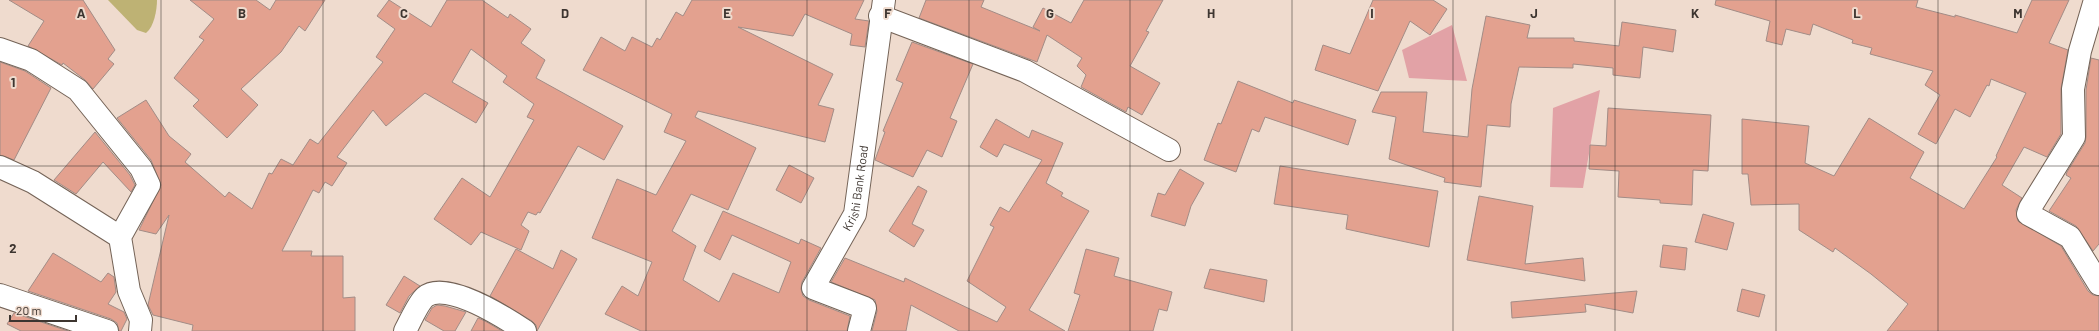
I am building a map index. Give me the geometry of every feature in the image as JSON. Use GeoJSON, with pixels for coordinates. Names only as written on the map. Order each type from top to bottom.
{"type":"FeatureCollection","features":[{"type":"Feature","properties":{"kind":"street"},"geometry":{"type":"LineString","coordinates":[[2095,0],[2080,51],[2073,89],[2074,137],[2030,208],[2028,214],[2070,237],[2099,284]]}},
{"type":"Feature","properties":{"kind":"street"},"geometry":{"type":"LineString","coordinates":[[882,8],[1025,71],[1168,150]]}},
{"type":"Feature","properties":{"kind":"street","name":"Krishi Bank Road"},"geometry":{"type":"LineString","coordinates":[[860,331],[865,308],[812,288],[855,214],[882,8]]}},
{"type":"Feature","properties":{"kind":"street"},"geometry":{"type":"LineString","coordinates":[[0,50],[31,60],[78,90],[141,168],[149,185],[120,237],[129,291],[141,320],[140,331]]}},
{"type":"Feature","properties":{"kind":"street"},"geometry":{"type":"LineString","coordinates":[[0,167],[34,182],[120,237]]}},
{"type":"Feature","properties":{"kind":"street"},"geometry":{"type":"LineString","coordinates":[[405,331],[424,297],[432,293],[456,294],[500,314],[525,331]]}},
{"type":"Feature","properties":{"kind":"street"},"geometry":{"type":"LineString","coordinates":[[0,295],[107,331]]}},
{"type":"Feature","properties":{"kind":"shaded area"},"geometry":{"type":"Polygon","coordinates":[[[108,0],[157,0],[154,18],[149,30],[146,33],[137,30],[108,0]]]}},
{"type":"Feature","properties":{"kind":"shaded area"},"geometry":{"type":"Polygon","coordinates":[[[1452,25],[1467,81],[1409,78],[1402,50],[1452,25]]]}},
{"type":"Feature","properties":{"kind":"shaded area"},"geometry":{"type":"Polygon","coordinates":[[[1600,90],[1583,188],[1550,187],[1553,108],[1600,90]]]}},
{"type":"Feature","properties":{"kind":"building"},"geometry":{"type":"Polygon","coordinates":[[[9,0],[83,0],[115,50],[108,59],[114,64],[93,89],[85,80],[63,63],[62,65],[28,46],[44,21],[9,0]]]}},
{"type":"Feature","properties":{"kind":"building"},"geometry":{"type":"Polygon","coordinates":[[[190,0],[256,0],[270,10],[276,0],[325,0],[305,31],[299,26],[281,52],[241,89],[258,105],[227,138],[193,106],[199,100],[174,78],[204,40],[199,37],[214,19],[190,0]]]}},
{"type":"Feature","properties":{"kind":"building"},"geometry":{"type":"Polygon","coordinates":[[[389,0],[431,27],[447,0],[482,0],[508,18],[510,14],[531,29],[521,43],[545,60],[536,78],[623,126],[604,160],[578,146],[540,213],[538,212],[536,215],[528,212],[521,225],[529,231],[521,250],[481,232],[471,245],[434,219],[462,178],[490,197],[534,120],[527,117],[534,104],[503,82],[507,76],[471,49],[452,82],[488,103],[476,123],[425,93],[386,126],[373,110],[337,157],[347,163],[332,186],[325,182],[319,193],[313,190],[282,251],[312,251],[311,256],[343,256],[343,298],[355,297],[355,331],[192,331],[193,325],[153,315],[148,305],[169,215],[156,234],[139,230],[161,185],[151,160],[117,118],[146,100],[169,136],[191,154],[185,162],[225,197],[229,192],[252,209],[269,173],[272,174],[281,159],[293,165],[310,139],[318,144],[383,62],[376,57],[395,29],[377,16],[389,0]]]}},
{"type":"Feature","properties":{"kind":"building"},"geometry":{"type":"Polygon","coordinates":[[[692,0],[864,0],[855,19],[869,21],[865,47],[850,45],[852,34],[805,14],[793,36],[738,27],[833,74],[818,105],[834,109],[825,142],[698,111],[695,117],[756,148],[728,210],[691,194],[672,231],[696,246],[683,280],[719,302],[733,273],[779,293],[791,262],[732,235],[720,260],[704,251],[723,211],[799,244],[801,239],[821,248],[802,282],[801,289],[803,296],[809,300],[850,316],[847,331],[641,331],[605,314],[622,286],[638,296],[652,262],[592,238],[617,179],[656,195],[686,141],[664,132],[672,114],[583,70],[601,37],[625,51],[632,37],[652,47],[657,38],[660,40],[676,12],[683,16],[692,0]]]}},
{"type":"Feature","properties":{"kind":"building"},"geometry":{"type":"Polygon","coordinates":[[[926,0],[984,0],[981,7],[1040,31],[1033,27],[1043,8],[1071,23],[1084,0],[1163,0],[1146,31],[1149,32],[1130,66],[1160,83],[1142,115],[1128,107],[1126,112],[1081,87],[1086,75],[1077,66],[1082,58],[1047,35],[1037,62],[919,18],[926,0]]]}},
{"type":"Feature","properties":{"kind":"building"},"geometry":{"type":"Polygon","coordinates":[[[1373,0],[1433,0],[1447,9],[1430,35],[1410,21],[1378,91],[1315,70],[1323,45],[1350,54],[1373,0]]]}},
{"type":"Feature","properties":{"kind":"building"},"geometry":{"type":"Polygon","coordinates":[[[1716,0],[1918,0],[1916,7],[1955,17],[1955,15],[2017,33],[2032,0],[2069,0],[2049,43],[2068,50],[2061,89],[2061,134],[2047,157],[2024,147],[2002,185],[2022,198],[2016,210],[2018,221],[2061,246],[2088,291],[2093,295],[2099,296],[2099,331],[1887,331],[1908,304],[1871,274],[1835,248],[1833,252],[1799,230],[1799,204],[1751,205],[1748,174],[1742,174],[1742,119],[1809,126],[1805,163],[1834,176],[1869,118],[1924,152],[1910,178],[1964,209],[1997,157],[1996,156],[2026,93],[1991,79],[1989,86],[1987,85],[1970,117],[1955,109],[1936,144],[1918,134],[1940,95],[1925,85],[1933,71],[1870,54],[1872,48],[1852,43],[1853,40],[1813,24],[1810,35],[1786,29],[1782,45],[1766,41],[1770,21],[1715,5],[1716,0]]]}},
{"type":"Feature","properties":{"kind":"building"},"geometry":{"type":"Polygon","coordinates":[[[1486,16],[1530,25],[1527,38],[1574,38],[1574,41],[1619,46],[1622,22],[1676,30],[1673,52],[1643,47],[1640,78],[1613,75],[1613,68],[1573,64],[1573,68],[1519,67],[1511,104],[1510,127],[1487,125],[1481,187],[1444,182],[1445,178],[1389,159],[1396,117],[1372,112],[1381,92],[1427,92],[1423,132],[1468,137],[1472,89],[1486,16]]]}},
{"type":"Feature","properties":{"kind":"building"},"geometry":{"type":"Polygon","coordinates":[[[912,42],[973,64],[950,118],[957,121],[942,157],[927,150],[913,177],[875,160],[885,132],[883,131],[903,83],[896,80],[912,42]]]}},
{"type":"Feature","properties":{"kind":"building"},"geometry":{"type":"Polygon","coordinates":[[[2091,58],[2099,60],[2099,244],[2093,251],[2076,226],[2049,211],[2071,178],[2066,175],[2067,172],[2085,143],[2086,90],[2091,58]]]}},
{"type":"Feature","properties":{"kind":"building"},"geometry":{"type":"Polygon","coordinates":[[[0,62],[25,71],[51,88],[14,160],[0,155],[0,62]]]}},
{"type":"Feature","properties":{"kind":"building"},"geometry":{"type":"Polygon","coordinates":[[[1238,81],[1293,103],[1294,100],[1356,120],[1348,145],[1265,117],[1259,132],[1252,129],[1236,172],[1204,160],[1218,123],[1221,124],[1238,81]]]}},
{"type":"Feature","properties":{"kind":"building"},"geometry":{"type":"Polygon","coordinates":[[[1608,108],[1711,115],[1708,171],[1693,170],[1692,205],[1660,203],[1660,200],[1618,197],[1619,171],[1589,169],[1590,145],[1606,146],[1608,108]]]}},
{"type":"Feature","properties":{"kind":"building"},"geometry":{"type":"Polygon","coordinates":[[[996,119],[1029,138],[1032,130],[1063,143],[1046,183],[1063,193],[1061,196],[1089,211],[1029,310],[1065,331],[959,331],[911,305],[906,331],[872,331],[877,311],[875,300],[831,282],[845,258],[904,282],[905,278],[997,322],[1006,307],[967,281],[994,227],[990,225],[1000,207],[1009,212],[1042,160],[1004,144],[997,157],[980,147],[996,119]]]}},
{"type":"Feature","properties":{"kind":"building"},"geometry":{"type":"Polygon","coordinates":[[[95,132],[130,175],[135,185],[131,192],[103,162],[76,194],[54,180],[95,132]]]}},
{"type":"Feature","properties":{"kind":"building"},"geometry":{"type":"Polygon","coordinates":[[[789,165],[814,178],[801,203],[776,190],[789,165]]]}},
{"type":"Feature","properties":{"kind":"building"},"geometry":{"type":"Polygon","coordinates":[[[1280,166],[1438,191],[1429,247],[1346,229],[1348,215],[1274,204],[1280,166]]]}},
{"type":"Feature","properties":{"kind":"building"},"geometry":{"type":"Polygon","coordinates":[[[1180,169],[1204,183],[1191,206],[1185,226],[1151,216],[1158,193],[1165,195],[1180,169]]]}},
{"type":"Feature","properties":{"kind":"building"},"geometry":{"type":"Polygon","coordinates":[[[918,186],[927,191],[912,224],[924,230],[914,247],[889,231],[918,186]]]}},
{"type":"Feature","properties":{"kind":"building"},"geometry":{"type":"Polygon","coordinates":[[[1479,196],[1533,206],[1525,264],[1583,258],[1585,281],[1467,260],[1479,196]]]}},
{"type":"Feature","properties":{"kind":"building"},"geometry":{"type":"Polygon","coordinates":[[[1703,214],[1734,223],[1727,250],[1695,242],[1703,214]]]}},
{"type":"Feature","properties":{"kind":"building"},"geometry":{"type":"Polygon","coordinates":[[[1663,245],[1687,248],[1685,270],[1660,267],[1663,245]]]}},
{"type":"Feature","properties":{"kind":"building"},"geometry":{"type":"Polygon","coordinates":[[[516,249],[553,269],[561,250],[577,259],[537,331],[536,325],[532,321],[490,296],[516,249]]]}},
{"type":"Feature","properties":{"kind":"building"},"geometry":{"type":"Polygon","coordinates":[[[1086,249],[1119,258],[1114,276],[1172,292],[1167,311],[1159,309],[1153,331],[1068,331],[1080,295],[1074,293],[1086,249]]]}},
{"type":"Feature","properties":{"kind":"building"},"geometry":{"type":"Polygon","coordinates":[[[53,253],[101,282],[108,273],[114,277],[116,292],[108,304],[124,312],[127,319],[121,331],[119,331],[117,323],[111,319],[28,291],[53,253]]]}},
{"type":"Feature","properties":{"kind":"building"},"geometry":{"type":"Polygon","coordinates":[[[1210,269],[1267,280],[1264,302],[1204,288],[1210,269]]]}},
{"type":"Feature","properties":{"kind":"building"},"geometry":{"type":"Polygon","coordinates":[[[404,276],[420,286],[409,296],[400,313],[386,305],[404,276]]]}},
{"type":"Feature","properties":{"kind":"building"},"geometry":{"type":"Polygon","coordinates":[[[1742,289],[1765,295],[1759,317],[1737,311],[1742,289]]]}},
{"type":"Feature","properties":{"kind":"building"},"geometry":{"type":"Polygon","coordinates":[[[1637,291],[1633,313],[1585,304],[1586,312],[1512,318],[1511,302],[1637,291]]]}},
{"type":"Feature","properties":{"kind":"building"},"geometry":{"type":"Polygon","coordinates":[[[437,305],[466,312],[455,331],[444,331],[425,320],[432,308],[437,305]]]}},
{"type":"Feature","properties":{"kind":"building"},"geometry":{"type":"Polygon","coordinates":[[[14,313],[68,331],[21,331],[7,324],[14,313]]]}},
{"type":"Feature","properties":{"kind":"building"},"geometry":{"type":"Polygon","coordinates":[[[478,318],[485,321],[502,331],[471,331],[478,318]]]}}]}
